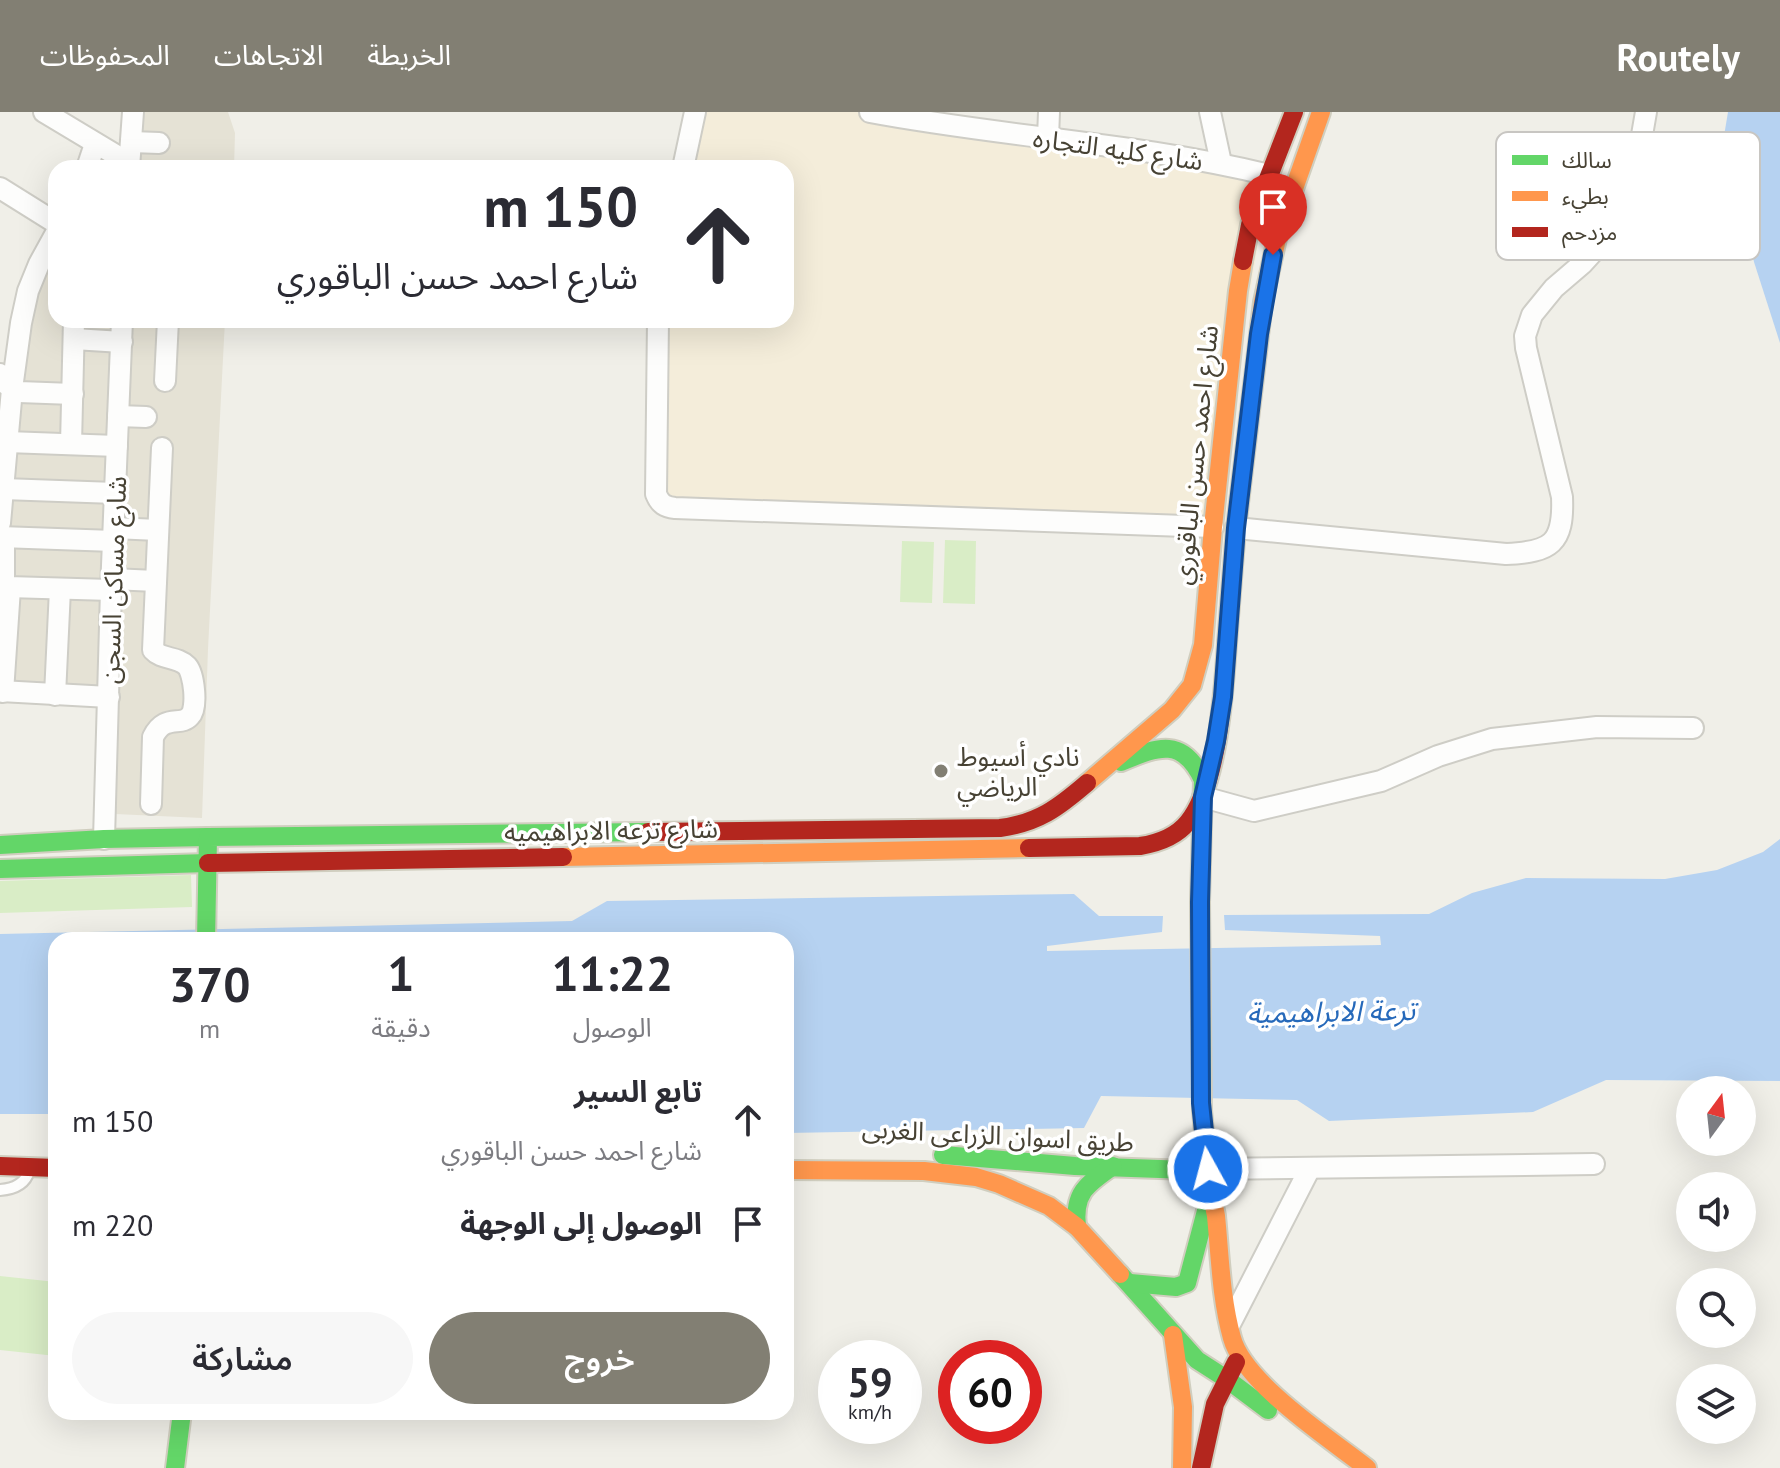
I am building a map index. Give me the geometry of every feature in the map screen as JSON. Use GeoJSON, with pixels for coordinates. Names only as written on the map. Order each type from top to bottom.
{"type":"FeatureCollection","features":[{"type":"Feature","properties":{"kind":"main road","name":"شارع احمد حسن الباقوري"},"geometry":{"type":"LineString","coordinates":[[1101,771],[1172,710],[1192,685],[1203,645],[1238,291],[1250,225],[1294,112]]}},
{"type":"Feature","properties":{"kind":"main road","name":"شارع احمد حسن الباقوري"},"geometry":{"type":"LineString","coordinates":[[1203,797],[1223,697],[1236,528],[1263,302],[1278,234],[1321,112]]}},
{"type":"Feature","properties":{"kind":"main road"},"geometry":{"type":"LineString","coordinates":[[1250,225],[1278,234]]}},
{"type":"Feature","properties":{"kind":"main road"},"geometry":{"type":"LineString","coordinates":[[1101,771],[1163,747],[1189,756],[1198,766],[1203,780],[1201,1103],[1210,1200],[1203,1216],[1194,1269],[1187,1283],[1176,1287],[1130,1283]]}},
{"type":"Feature","properties":{"kind":"main road","name":"شارع ترعه الابراهيميه"},"geometry":{"type":"LineString","coordinates":[[0,845],[208,837],[1000,828],[1042,818],[1101,771]]}},
{"type":"Feature","properties":{"kind":"main road","name":"شارع ترعه الابراهيميه"},"geometry":{"type":"LineString","coordinates":[[0,869],[1140,846],[1158,843],[1173,835],[1188,822],[1203,797]]}},
{"type":"Feature","properties":{"kind":"main road"},"geometry":{"type":"LineString","coordinates":[[752,831],[753,853]]}},
{"type":"Feature","properties":{"kind":"main road"},"geometry":{"type":"LineString","coordinates":[[206,932],[208,837]]}},
{"type":"Feature","properties":{"kind":"main road","name":"طريق اسوان الزراعى الغربى"},"geometry":{"type":"LineString","coordinates":[[794,1154],[922,1154],[1075,1166],[1208,1169]]}},
{"type":"Feature","properties":{"kind":"main road"},"geometry":{"type":"LineString","coordinates":[[0,1156],[47,1163]]}},
{"type":"Feature","properties":{"kind":"main road"},"geometry":{"type":"LineString","coordinates":[[0,1166],[47,1163]]}},
{"type":"Feature","properties":{"kind":"main road"},"geometry":{"type":"LineString","coordinates":[[1077,1227],[1074,1210],[1079,1195],[1089,1183],[1113,1166]]}},
{"type":"Feature","properties":{"kind":"main road","name":"طريق اسوان الزراعى الغربى"},"geometry":{"type":"LineString","coordinates":[[794,1170],[924,1171],[976,1177],[1049,1206],[1077,1227],[1197,1360],[1228,1380]]}},
{"type":"Feature","properties":{"kind":"main road"},"geometry":{"type":"LineString","coordinates":[[1210,1200],[1216,1216],[1224,1293],[1234,1339],[1262,1383],[1276,1397],[1367,1468]]}},
{"type":"Feature","properties":{"kind":"main road"},"geometry":{"type":"LineString","coordinates":[[1228,1380],[1234,1339]]}},
{"type":"Feature","properties":{"kind":"main road"},"geometry":{"type":"LineString","coordinates":[[1178,1340],[1199,1393],[1201,1468]]}},
{"type":"Feature","properties":{"kind":"main road"},"geometry":{"type":"LineString","coordinates":[[1182,1468],[1184,1432],[1199,1393],[1228,1380]]}},
{"type":"Feature","properties":{"kind":"main road"},"geometry":{"type":"LineString","coordinates":[[1228,1380],[1340,1468]]}},
{"type":"Feature","properties":{"kind":"main road"},"geometry":{"type":"LineString","coordinates":[[163,1468],[168,1420]]}},
{"type":"Feature","properties":{"kind":"main road"},"geometry":{"type":"LineString","coordinates":[[175,1468],[181,1420]]}},
{"type":"Feature","properties":{"kind":"street"},"geometry":{"type":"LineString","coordinates":[[44,112],[95,144],[130,158],[159,143]]}},
{"type":"Feature","properties":{"kind":"street"},"geometry":{"type":"LineString","coordinates":[[130,158],[133,112]]}},
{"type":"Feature","properties":{"kind":"street"},"geometry":{"type":"LineString","coordinates":[[685,160],[695,112]]}},
{"type":"Feature","properties":{"kind":"street","name":"شارع كليه التجاره"},"geometry":{"type":"LineString","coordinates":[[870,112],[1221,163],[1269,175]]}},
{"type":"Feature","properties":{"kind":"street"},"geometry":{"type":"LineString","coordinates":[[1048,138],[1049,112]]}},
{"type":"Feature","properties":{"kind":"street"},"geometry":{"type":"LineString","coordinates":[[1210,112],[1221,163]]}},
{"type":"Feature","properties":{"kind":"street"},"geometry":{"type":"LineString","coordinates":[[1643,132],[1646,112]]}},
{"type":"Feature","properties":{"kind":"street"},"geometry":{"type":"LineString","coordinates":[[90,160],[95,144]]}},
{"type":"Feature","properties":{"kind":"street"},"geometry":{"type":"LineString","coordinates":[[0,188],[48,218]]}},
{"type":"Feature","properties":{"kind":"street"},"geometry":{"type":"LineString","coordinates":[[48,248],[28,291],[6,382],[7,442],[1,532],[4,582],[10,588],[60,589],[156,581]]}},
{"type":"Feature","properties":{"kind":"street"},"geometry":{"type":"LineString","coordinates":[[1236,528],[1506,554],[1529,553],[1546,548],[1559,535],[1563,517],[1562,497],[1525,336],[1532,315],[1554,288],[1586,260]]}},
{"type":"Feature","properties":{"kind":"street","name":"شارع مساكن السجن"},"geometry":{"type":"LineString","coordinates":[[104,839],[122,328]]}},
{"type":"Feature","properties":{"kind":"street"},"geometry":{"type":"LineString","coordinates":[[165,381],[168,328]]}},
{"type":"Feature","properties":{"kind":"street"},"geometry":{"type":"LineString","coordinates":[[658,328],[656,494],[664,506],[1213,527]]}},
{"type":"Feature","properties":{"kind":"street"},"geometry":{"type":"LineString","coordinates":[[71,444],[74,330],[122,342]]}},
{"type":"Feature","properties":{"kind":"street"},"geometry":{"type":"LineString","coordinates":[[6,382],[19,392],[73,394]]}},
{"type":"Feature","properties":{"kind":"street"},"geometry":{"type":"LineString","coordinates":[[118,416],[146,417]]}},
{"type":"Feature","properties":{"kind":"street"},"geometry":{"type":"LineString","coordinates":[[7,442],[117,446]]}},
{"type":"Feature","properties":{"kind":"street"},"geometry":{"type":"LineString","coordinates":[[151,804],[153,737],[167,722],[184,720],[191,715],[194,687],[187,666],[175,659],[162,657],[153,650],[162,448]]}},
{"type":"Feature","properties":{"kind":"street"},"geometry":{"type":"LineString","coordinates":[[3,489],[115,493]]}},
{"type":"Feature","properties":{"kind":"street"},"geometry":{"type":"LineString","coordinates":[[1,532],[114,534],[158,530]]}},
{"type":"Feature","properties":{"kind":"street"},"geometry":{"type":"LineString","coordinates":[[10,588],[2,692],[55,695],[109,692],[130,686]]}},
{"type":"Feature","properties":{"kind":"street"},"geometry":{"type":"LineString","coordinates":[[55,695],[60,589]]}},
{"type":"Feature","properties":{"kind":"street"},"geometry":{"type":"LineString","coordinates":[[1203,797],[1254,811],[1381,781],[1438,756],[1492,739],[1597,727],[1693,728]]}},
{"type":"Feature","properties":{"kind":"street"},"geometry":{"type":"LineString","coordinates":[[1208,1169],[1594,1164]]}},
{"type":"Feature","properties":{"kind":"street"},"geometry":{"type":"LineString","coordinates":[[1234,1339],[1310,1168]]}},
{"type":"Feature","properties":{"kind":"lane"},"geometry":{"type":"LineString","coordinates":[[0,1190],[17,1187],[47,1163]]}},
{"type":"Feature","properties":{"kind":"shaded area"},"geometry":{"type":"Polygon","coordinates":[[[128,112],[228,112],[235,133],[234,160],[96,160],[105,142],[123,150],[128,112]]]}},
{"type":"Feature","properties":{"kind":"shaded area"},"geometry":{"type":"Polygon","coordinates":[[[695,112],[870,112],[1269,175],[1213,527],[664,506],[658,328],[794,328],[794,160],[685,160],[695,112]]]}},
{"type":"Feature","properties":{"kind":"shaded area"},"geometry":{"type":"Polygon","coordinates":[[[48,259],[48,328],[225,328],[202,818],[115,814],[114,693],[0,687],[5,523],[29,296],[48,259]]]}},
{"type":"Feature","properties":{"kind":"green space"},"geometry":{"type":"Polygon","coordinates":[[[945,540],[976,541],[975,604],[943,603],[945,540]]]}},
{"type":"Feature","properties":{"kind":"green space"},"geometry":{"type":"Polygon","coordinates":[[[902,541],[934,542],[932,603],[900,602],[902,541]]]}},
{"type":"Feature","properties":{"kind":"green space"},"geometry":{"type":"Polygon","coordinates":[[[191,875],[192,907],[0,913],[0,881],[191,875]]]}},
{"type":"Feature","properties":{"kind":"green space"},"geometry":{"type":"Polygon","coordinates":[[[0,1276],[48,1281],[48,1355],[0,1350],[0,1276]]]}},
{"type":"Feature","properties":{"kind":"water"},"geometry":{"type":"Polygon","coordinates":[[[1728,112],[1780,112],[1780,343],[1754,260],[1760,260],[1760,132],[1725,132],[1728,112]]]}},
{"type":"Feature","properties":{"kind":"water","name":"ترعة الابراهيمية"},"geometry":{"type":"Polygon","coordinates":[[[1780,839],[1780,1081],[1756,1081],[1756,1076],[1606,1080],[1533,1112],[1329,1121],[1297,1100],[1101,1096],[1084,1128],[794,1133],[794,932],[88,932],[572,921],[607,901],[1074,894],[1099,916],[1163,916],[1162,932],[1047,946],[1047,951],[1381,945],[1380,936],[1225,930],[1224,915],[1429,914],[1472,893],[1526,878],[1665,879],[1717,870],[1763,852],[1780,839]]]}},
{"type":"Feature","properties":{"kind":"water"},"geometry":{"type":"Polygon","coordinates":[[[48,933],[48,1114],[0,1114],[0,934],[48,933]]]}},
{"type":"Feature","properties":{"kind":"traffic: fast"},"geometry":{"type":"LineString","coordinates":[[1121,762],[1158,749],[1169,749],[1187,757],[1203,780],[1200,902],[1202,1110]]}},
{"type":"Feature","properties":{"kind":"traffic: fast"},"geometry":{"type":"LineString","coordinates":[[206,932],[208,837],[648,832]]}},
{"type":"Feature","properties":{"kind":"traffic: fast"},"geometry":{"type":"LineString","coordinates":[[0,845],[208,837]]}},
{"type":"Feature","properties":{"kind":"traffic: fast"},"geometry":{"type":"LineString","coordinates":[[0,869],[208,863]]}},
{"type":"Feature","properties":{"kind":"traffic: fast"},"geometry":{"type":"LineString","coordinates":[[943,1155],[1075,1166],[1208,1169]]}},
{"type":"Feature","properties":{"kind":"traffic: fast"},"geometry":{"type":"LineString","coordinates":[[1077,1227],[1077,1206],[1084,1190],[1113,1166]]}},
{"type":"Feature","properties":{"kind":"traffic: fast"},"geometry":{"type":"LineString","coordinates":[[1130,1283],[1176,1287],[1187,1283],[1207,1207]]}},
{"type":"Feature","properties":{"kind":"traffic: fast"},"geometry":{"type":"LineString","coordinates":[[1120,1274],[1197,1360],[1268,1410]]}},
{"type":"Feature","properties":{"kind":"traffic: fast"},"geometry":{"type":"LineString","coordinates":[[175,1468],[181,1420]]}},
{"type":"Feature","properties":{"kind":"traffic: slow"},"geometry":{"type":"LineString","coordinates":[[1227,643],[1236,528],[1263,302],[1278,234],[1321,112]]}},
{"type":"Feature","properties":{"kind":"traffic: slow"},"geometry":{"type":"LineString","coordinates":[[1087,783],[1172,710],[1192,685],[1203,645],[1243,261]]}},
{"type":"Feature","properties":{"kind":"traffic: slow"},"geometry":{"type":"LineString","coordinates":[[563,857],[1029,848]]}},
{"type":"Feature","properties":{"kind":"traffic: slow"},"geometry":{"type":"LineString","coordinates":[[1202,1110],[1210,1200],[1216,1216],[1225,1308],[1232,1338],[1240,1355],[1270,1391],[1367,1468]]}},
{"type":"Feature","properties":{"kind":"traffic: slow"},"geometry":{"type":"LineString","coordinates":[[794,1170],[924,1171],[976,1177],[999,1184],[1049,1206],[1077,1227],[1120,1274]]}},
{"type":"Feature","properties":{"kind":"traffic: slow"},"geometry":{"type":"LineString","coordinates":[[1173,1335],[1183,1407],[1182,1468]]}},
{"type":"Feature","properties":{"kind":"traffic: jam"},"geometry":{"type":"LineString","coordinates":[[1243,261],[1250,225],[1294,112]]}},
{"type":"Feature","properties":{"kind":"traffic: jam"},"geometry":{"type":"LineString","coordinates":[[1029,848],[1140,846],[1167,838],[1188,822],[1198,806],[1213,762],[1227,643]]}},
{"type":"Feature","properties":{"kind":"traffic: jam"},"geometry":{"type":"LineString","coordinates":[[648,832],[1000,828],[1047,813],[1087,783]]}},
{"type":"Feature","properties":{"kind":"traffic: jam"},"geometry":{"type":"LineString","coordinates":[[208,863],[563,857]]}},
{"type":"Feature","properties":{"kind":"traffic: jam"},"geometry":{"type":"LineString","coordinates":[[0,1166],[48,1168]]}},
{"type":"Feature","properties":{"kind":"traffic: jam"},"geometry":{"type":"LineString","coordinates":[[1201,1468],[1215,1404],[1236,1362]]}},
{"type":"Feature","properties":{"kind":"place","name":"نادي أسيوط الرياضي"},"geometry":{"type":"Point","coordinates":[941,771]}},
{"type":"Feature","properties":{"kind":"route"},"geometry":{"type":"LineString","coordinates":[[1208,1169],[1201,1103],[1203,797],[1223,697],[1236,528],[1263,302],[1273,255]]}}]}
